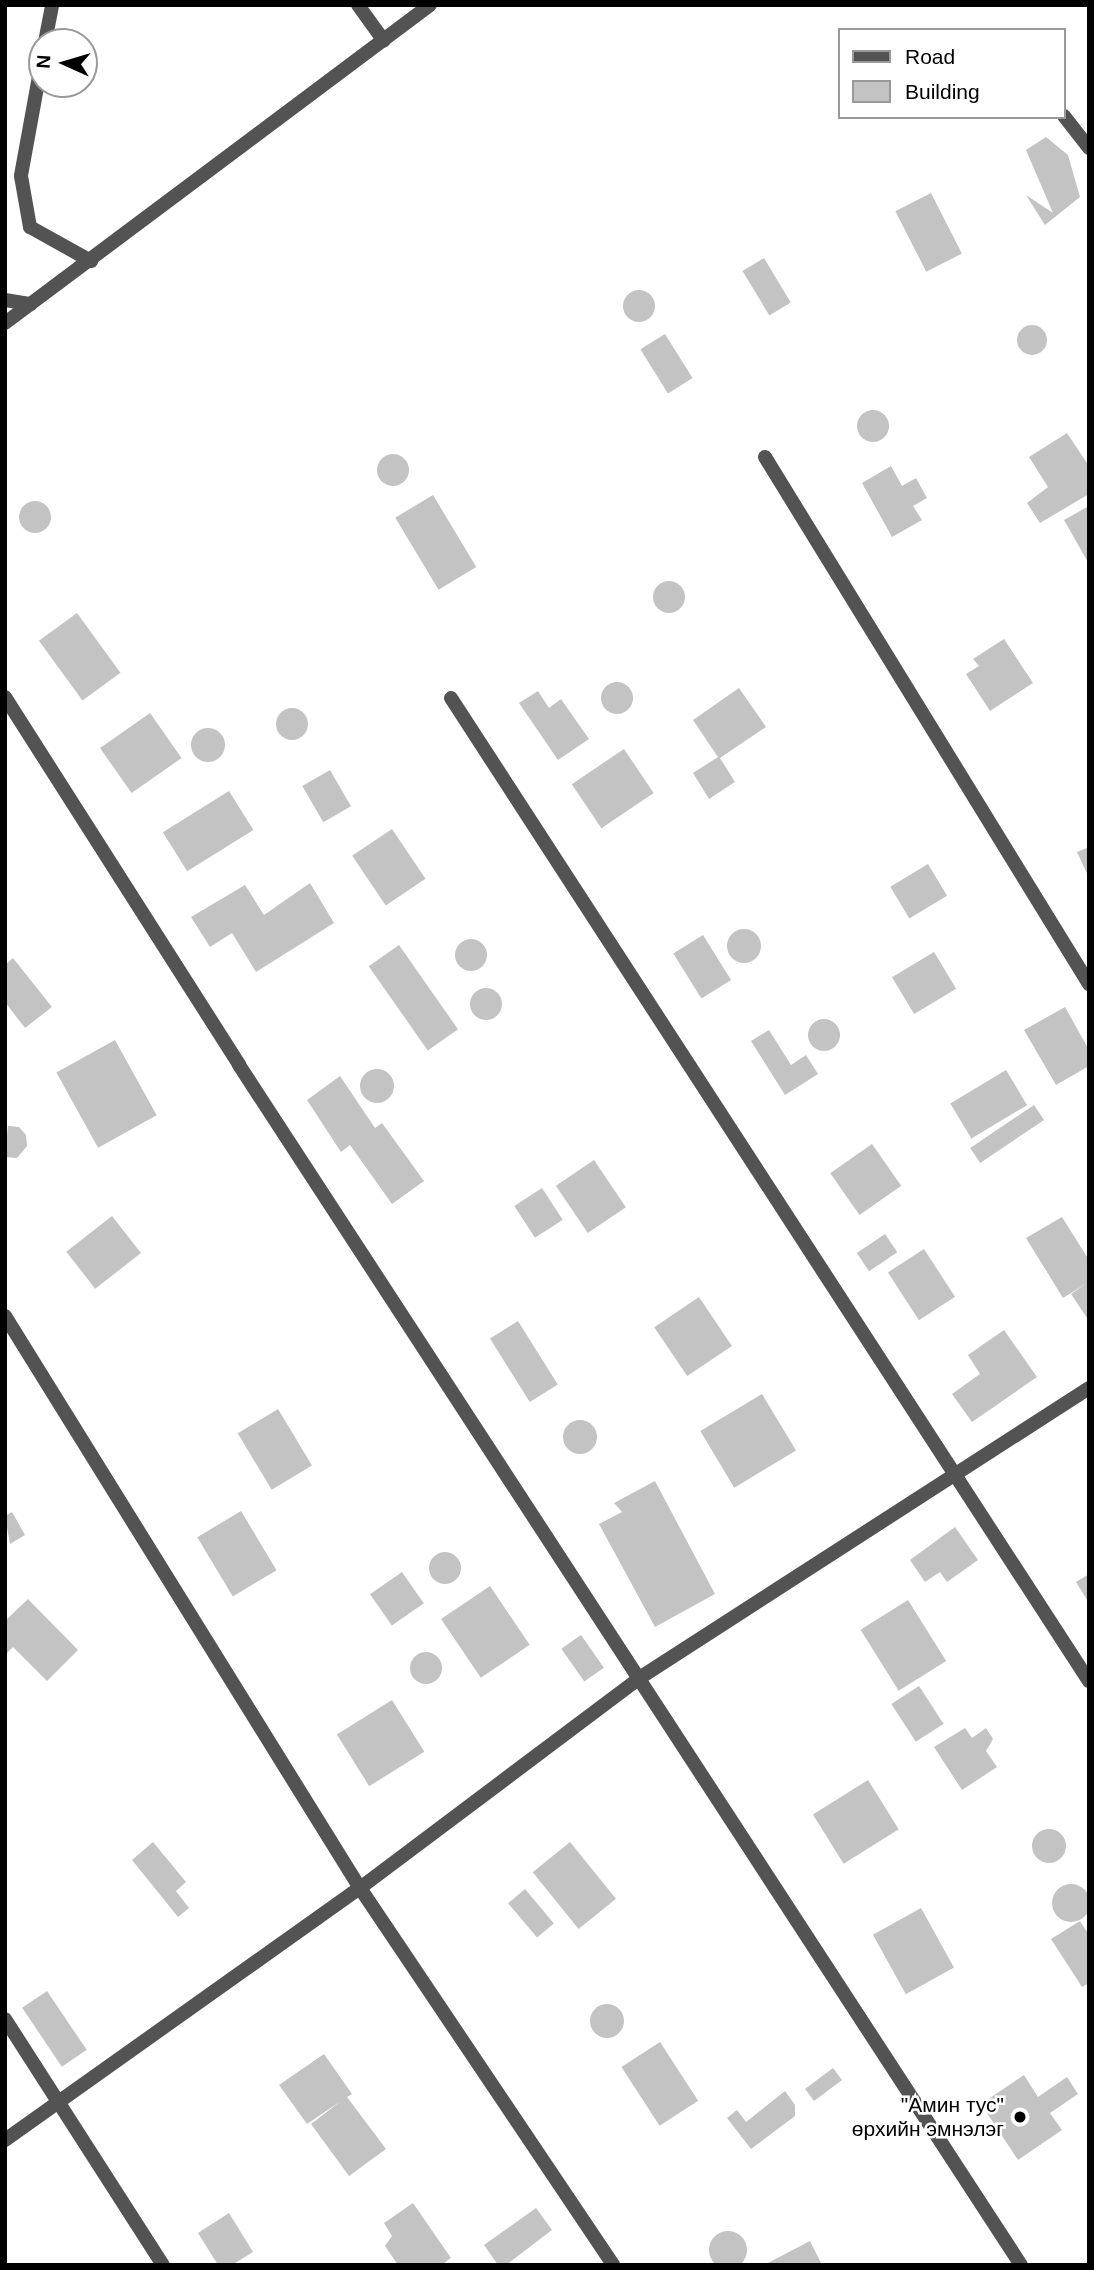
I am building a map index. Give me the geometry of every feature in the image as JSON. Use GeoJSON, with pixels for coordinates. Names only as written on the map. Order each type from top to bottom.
{"type":"FeatureCollection","features":[{"type":"Feature","properties":{"kind":"street"},"geometry":{"type":"LineString","coordinates":[[48,28],[52,5]]}},
{"type":"Feature","properties":{"kind":"street"},"geometry":{"type":"LineString","coordinates":[[358,5],[384,41]]}},
{"type":"Feature","properties":{"kind":"street"},"geometry":{"type":"LineString","coordinates":[[5,323],[430,5]]}},
{"type":"Feature","properties":{"kind":"street"},"geometry":{"type":"LineString","coordinates":[[35,98],[21,176],[30,227],[91,261]]}},
{"type":"Feature","properties":{"kind":"street"},"geometry":{"type":"LineString","coordinates":[[1066,119],[1089,148]]}},
{"type":"Feature","properties":{"kind":"street"},"geometry":{"type":"LineString","coordinates":[[5,300],[31,304]]}},
{"type":"Feature","properties":{"kind":"street"},"geometry":{"type":"LineString","coordinates":[[765,457],[1089,984]]}},
{"type":"Feature","properties":{"kind":"street"},"geometry":{"type":"LineString","coordinates":[[5,697],[239,1065],[641,1677],[1021,2265]]}},
{"type":"Feature","properties":{"kind":"street"},"geometry":{"type":"LineString","coordinates":[[450,698],[1089,1681]]}},
{"type":"Feature","properties":{"kind":"street"},"geometry":{"type":"LineString","coordinates":[[5,1316],[360,1888],[613,2265]]}},
{"type":"Feature","properties":{"kind":"street"},"geometry":{"type":"LineString","coordinates":[[5,2140],[360,1888],[641,1677],[957,1477],[1089,1388]]}},
{"type":"Feature","properties":{"kind":"street"},"geometry":{"type":"LineString","coordinates":[[5,2019],[163,2265]]}},
{"type":"Feature","properties":{"kind":"building"},"geometry":{"type":"Polygon","coordinates":[[[1046,137],[1068,155],[1080,197],[1045,225],[1026,195],[1053,213],[1026,150],[1046,137]]]}},
{"type":"Feature","properties":{"kind":"building"},"geometry":{"type":"Polygon","coordinates":[[[931,193],[962,254],[926,272],[895,211],[931,193]]]}},
{"type":"Feature","properties":{"kind":"building"},"geometry":{"type":"Polygon","coordinates":[[[764,258],[791,303],[769,315],[743,271],[764,258]]]}},
{"type":"Feature","properties":{"kind":"building"},"geometry":{"type":"Polygon","coordinates":[[[639,290],[651,294],[655,306],[651,318],[639,322],[627,318],[623,306],[627,294],[639,290]]]}},
{"type":"Feature","properties":{"kind":"building"},"geometry":{"type":"Polygon","coordinates":[[[1032,325],[1043,329],[1047,340],[1043,351],[1032,355],[1021,351],[1017,340],[1021,329],[1032,325]]]}},
{"type":"Feature","properties":{"kind":"building"},"geometry":{"type":"Polygon","coordinates":[[[665,334],[693,378],[668,393],[640,349],[665,334]]]}},
{"type":"Feature","properties":{"kind":"building"},"geometry":{"type":"Polygon","coordinates":[[[873,410],[884,415],[889,426],[884,437],[873,442],[862,437],[857,426],[862,415],[873,410]]]}},
{"type":"Feature","properties":{"kind":"building"},"geometry":{"type":"Polygon","coordinates":[[[1067,433],[1089,466],[1089,494],[1040,523],[1027,503],[1048,487],[1029,457],[1067,433]]]}},
{"type":"Feature","properties":{"kind":"building"},"geometry":{"type":"Polygon","coordinates":[[[393,454],[405,458],[409,470],[405,482],[393,486],[381,482],[377,470],[381,458],[393,454]]]}},
{"type":"Feature","properties":{"kind":"building"},"geometry":{"type":"Polygon","coordinates":[[[891,466],[902,486],[916,478],[927,498],[913,506],[922,520],[892,537],[862,483],[891,466]]]}},
{"type":"Feature","properties":{"kind":"building"},"geometry":{"type":"Polygon","coordinates":[[[433,495],[476,567],[439,590],[395,518],[433,495]]]}},
{"type":"Feature","properties":{"kind":"building"},"geometry":{"type":"Polygon","coordinates":[[[35,501],[47,505],[51,517],[47,529],[35,533],[23,529],[19,517],[23,505],[35,501]]]}},
{"type":"Feature","properties":{"kind":"building"},"geometry":{"type":"Polygon","coordinates":[[[1089,506],[1089,564],[1064,520],[1089,506]]]}},
{"type":"Feature","properties":{"kind":"building"},"geometry":{"type":"Polygon","coordinates":[[[669,581],[681,585],[685,597],[681,609],[669,613],[657,609],[653,597],[657,585],[669,581]]]}},
{"type":"Feature","properties":{"kind":"building"},"geometry":{"type":"Polygon","coordinates":[[[77,613],[120,673],[82,700],[39,641],[77,613]]]}},
{"type":"Feature","properties":{"kind":"building"},"geometry":{"type":"Polygon","coordinates":[[[1004,639],[1033,683],[990,711],[966,674],[979,666],[973,659],[1004,639]]]}},
{"type":"Feature","properties":{"kind":"building"},"geometry":{"type":"Polygon","coordinates":[[[617,682],[629,686],[633,698],[629,710],[617,714],[605,710],[601,698],[605,686],[617,682]]]}},
{"type":"Feature","properties":{"kind":"building"},"geometry":{"type":"Polygon","coordinates":[[[739,688],[766,727],[720,758],[735,782],[709,799],[693,773],[718,757],[693,720],[739,688]]]}},
{"type":"Feature","properties":{"kind":"building"},"geometry":{"type":"Polygon","coordinates":[[[538,691],[549,708],[561,699],[589,739],[558,760],[519,703],[538,691]]]}},
{"type":"Feature","properties":{"kind":"building"},"geometry":{"type":"Polygon","coordinates":[[[292,708],[304,712],[308,724],[304,736],[292,740],[280,736],[276,724],[280,712],[292,708]]]}},
{"type":"Feature","properties":{"kind":"building"},"geometry":{"type":"Polygon","coordinates":[[[150,713],[182,758],[132,793],[100,748],[150,713]]]}},
{"type":"Feature","properties":{"kind":"building"},"geometry":{"type":"Polygon","coordinates":[[[208,728],[220,733],[225,745],[220,757],[208,762],[196,757],[191,745],[196,733],[208,728]]]}},
{"type":"Feature","properties":{"kind":"building"},"geometry":{"type":"Polygon","coordinates":[[[624,749],[654,793],[601,828],[572,784],[624,749]]]}},
{"type":"Feature","properties":{"kind":"building"},"geometry":{"type":"Polygon","coordinates":[[[330,770],[351,806],[323,822],[302,786],[330,770]]]}},
{"type":"Feature","properties":{"kind":"building"},"geometry":{"type":"Polygon","coordinates":[[[229,791],[253,830],[187,871],[163,832],[229,791]]]}},
{"type":"Feature","properties":{"kind":"building"},"geometry":{"type":"Polygon","coordinates":[[[392,829],[426,879],[386,906],[352,856],[392,829]]]}},
{"type":"Feature","properties":{"kind":"building"},"geometry":{"type":"Polygon","coordinates":[[[1089,847],[1089,878],[1077,852],[1089,847]]]}},
{"type":"Feature","properties":{"kind":"building"},"geometry":{"type":"Polygon","coordinates":[[[928,864],[947,896],[909,918],[890,887],[928,864]]]}},
{"type":"Feature","properties":{"kind":"building"},"geometry":{"type":"Polygon","coordinates":[[[310,883],[334,923],[256,972],[232,933],[210,947],[191,917],[245,885],[264,915],[310,883]]]}},
{"type":"Feature","properties":{"kind":"building"},"geometry":{"type":"Polygon","coordinates":[[[744,929],[756,934],[761,946],[756,958],[744,963],[732,958],[727,946],[732,934],[744,929]]]}},
{"type":"Feature","properties":{"kind":"building"},"geometry":{"type":"Polygon","coordinates":[[[703,935],[731,980],[701,998],[673,954],[703,935]]]}},
{"type":"Feature","properties":{"kind":"building"},"geometry":{"type":"Polygon","coordinates":[[[471,939],[483,943],[487,955],[483,967],[471,971],[459,967],[455,955],[459,943],[471,939]]]}},
{"type":"Feature","properties":{"kind":"building"},"geometry":{"type":"Polygon","coordinates":[[[399,945],[458,1029],[428,1051],[369,966],[399,945]]]}},
{"type":"Feature","properties":{"kind":"building"},"geometry":{"type":"Polygon","coordinates":[[[934,952],[956,989],[914,1014],[892,977],[934,952]]]}},
{"type":"Feature","properties":{"kind":"building"},"geometry":{"type":"Polygon","coordinates":[[[13,958],[52,1007],[25,1028],[5,1002],[5,965],[13,958]]]}},
{"type":"Feature","properties":{"kind":"building"},"geometry":{"type":"Polygon","coordinates":[[[486,988],[498,992],[502,1004],[498,1016],[486,1020],[474,1016],[470,1004],[474,992],[486,988]]]}},
{"type":"Feature","properties":{"kind":"building"},"geometry":{"type":"Polygon","coordinates":[[[1065,1007],[1089,1050],[1089,1066],[1056,1085],[1024,1030],[1065,1007]]]}},
{"type":"Feature","properties":{"kind":"building"},"geometry":{"type":"Polygon","coordinates":[[[824,1019],[836,1023],[840,1035],[836,1047],[824,1051],[812,1047],[808,1035],[812,1023],[824,1019]]]}},
{"type":"Feature","properties":{"kind":"building"},"geometry":{"type":"Polygon","coordinates":[[[769,1030],[791,1065],[806,1055],[818,1074],[785,1095],[751,1041],[769,1030]]]}},
{"type":"Feature","properties":{"kind":"building"},"geometry":{"type":"Polygon","coordinates":[[[115,1040],[157,1115],[98,1148],[56,1072],[115,1040]]]}},
{"type":"Feature","properties":{"kind":"building"},"geometry":{"type":"Polygon","coordinates":[[[377,1069],[389,1074],[394,1086],[389,1098],[377,1103],[365,1098],[360,1086],[365,1074],[377,1069]]]}},
{"type":"Feature","properties":{"kind":"building"},"geometry":{"type":"Polygon","coordinates":[[[1006,1070],[1027,1105],[971,1139],[950,1103],[1006,1070]]]}},
{"type":"Feature","properties":{"kind":"building"},"geometry":{"type":"Polygon","coordinates":[[[340,1076],[375,1128],[382,1123],[424,1181],[392,1204],[350,1145],[341,1152],[307,1100],[340,1076]]]}},
{"type":"Feature","properties":{"kind":"building"},"geometry":{"type":"Polygon","coordinates":[[[1034,1105],[1044,1120],[980,1163],[970,1148],[1034,1105]]]}},
{"type":"Feature","properties":{"kind":"building"},"geometry":{"type":"Polygon","coordinates":[[[8,1126],[19,1127],[26,1135],[27,1146],[17,1158],[5,1157],[8,1126]]]}},
{"type":"Feature","properties":{"kind":"building"},"geometry":{"type":"Polygon","coordinates":[[[872,1144],[901,1186],[859,1215],[830,1173],[872,1144]]]}},
{"type":"Feature","properties":{"kind":"building"},"geometry":{"type":"Polygon","coordinates":[[[594,1160],[626,1207],[588,1233],[556,1186],[594,1160]]]}},
{"type":"Feature","properties":{"kind":"building"},"geometry":{"type":"Polygon","coordinates":[[[542,1188],[563,1220],[535,1238],[514,1206],[542,1188]]]}},
{"type":"Feature","properties":{"kind":"building"},"geometry":{"type":"Polygon","coordinates":[[[112,1216],[141,1253],[95,1289],[66,1252],[112,1216]]]}},
{"type":"Feature","properties":{"kind":"building"},"geometry":{"type":"Polygon","coordinates":[[[1062,1217],[1089,1260],[1089,1321],[1071,1294],[1087,1283],[1063,1298],[1026,1238],[1062,1217]]]}},
{"type":"Feature","properties":{"kind":"building"},"geometry":{"type":"Polygon","coordinates":[[[885,1234],[897,1252],[869,1271],[857,1253],[885,1234]]]}},
{"type":"Feature","properties":{"kind":"building"},"geometry":{"type":"Polygon","coordinates":[[[924,1249],[955,1297],[919,1320],[888,1272],[924,1249]]]}},
{"type":"Feature","properties":{"kind":"building"},"geometry":{"type":"Polygon","coordinates":[[[699,1297],[732,1346],[687,1376],[654,1327],[699,1297]]]}},
{"type":"Feature","properties":{"kind":"building"},"geometry":{"type":"Polygon","coordinates":[[[518,1321],[558,1385],[530,1402],[490,1338],[518,1321]]]}},
{"type":"Feature","properties":{"kind":"building"},"geometry":{"type":"Polygon","coordinates":[[[1004,1330],[1037,1377],[972,1422],[952,1394],[980,1374],[968,1355],[1004,1330]]]}},
{"type":"Feature","properties":{"kind":"building"},"geometry":{"type":"Polygon","coordinates":[[[762,1394],[796,1451],[734,1488],[700,1431],[762,1394]]]}},
{"type":"Feature","properties":{"kind":"building"},"geometry":{"type":"Polygon","coordinates":[[[278,1409],[312,1466],[272,1490],[238,1433],[278,1409]]]}},
{"type":"Feature","properties":{"kind":"building"},"geometry":{"type":"Polygon","coordinates":[[[580,1420],[592,1425],[597,1437],[592,1449],[580,1454],[568,1449],[563,1437],[568,1425],[580,1420]]]}},
{"type":"Feature","properties":{"kind":"building"},"geometry":{"type":"Polygon","coordinates":[[[655,1481],[715,1594],[655,1627],[599,1524],[622,1512],[614,1503],[655,1481]]]}},
{"type":"Feature","properties":{"kind":"building"},"geometry":{"type":"Polygon","coordinates":[[[241,1511],[277,1570],[233,1596],[197,1537],[241,1511]]]}},
{"type":"Feature","properties":{"kind":"building"},"geometry":{"type":"Polygon","coordinates":[[[12,1512],[25,1535],[10,1544],[5,1516],[12,1512]]]}},
{"type":"Feature","properties":{"kind":"building"},"geometry":{"type":"Polygon","coordinates":[[[955,1527],[978,1560],[947,1582],[940,1572],[925,1582],[910,1560],[955,1527]]]}},
{"type":"Feature","properties":{"kind":"building"},"geometry":{"type":"Polygon","coordinates":[[[445,1552],[457,1556],[461,1568],[457,1580],[445,1584],[433,1580],[429,1568],[433,1556],[445,1552]]]}},
{"type":"Feature","properties":{"kind":"building"},"geometry":{"type":"Polygon","coordinates":[[[402,1572],[424,1603],[392,1625],[370,1594],[402,1572]]]}},
{"type":"Feature","properties":{"kind":"building"},"geometry":{"type":"Polygon","coordinates":[[[1089,1574],[1089,1603],[1076,1582],[1089,1574]]]}},
{"type":"Feature","properties":{"kind":"building"},"geometry":{"type":"Polygon","coordinates":[[[490,1586],[530,1645],[481,1678],[441,1619],[490,1586]]]}},
{"type":"Feature","properties":{"kind":"building"},"geometry":{"type":"Polygon","coordinates":[[[28,1599],[78,1650],[47,1681],[13,1647],[5,1655],[5,1621],[28,1599]]]}},
{"type":"Feature","properties":{"kind":"building"},"geometry":{"type":"Polygon","coordinates":[[[908,1600],[946,1661],[899,1691],[861,1630],[908,1600]]]}},
{"type":"Feature","properties":{"kind":"building"},"geometry":{"type":"Polygon","coordinates":[[[581,1635],[604,1668],[584,1682],[561,1649],[581,1635]]]}},
{"type":"Feature","properties":{"kind":"building"},"geometry":{"type":"Polygon","coordinates":[[[426,1652],[438,1656],[442,1668],[438,1680],[426,1684],[414,1680],[410,1668],[414,1656],[426,1652]]]}},
{"type":"Feature","properties":{"kind":"building"},"geometry":{"type":"Polygon","coordinates":[[[919,1686],[944,1724],[916,1742],[891,1704],[919,1686]]]}},
{"type":"Feature","properties":{"kind":"building"},"geometry":{"type":"Polygon","coordinates":[[[392,1700],[424,1752],[369,1786],[337,1734],[392,1700]]]}},
{"type":"Feature","properties":{"kind":"building"},"geometry":{"type":"Polygon","coordinates":[[[965,1728],[972,1738],[986,1728],[993,1739],[986,1751],[997,1767],[962,1790],[934,1747],[965,1728]]]}},
{"type":"Feature","properties":{"kind":"building"},"geometry":{"type":"Polygon","coordinates":[[[868,1780],[899,1829],[844,1864],[813,1814],[868,1780]]]}},
{"type":"Feature","properties":{"kind":"building"},"geometry":{"type":"Polygon","coordinates":[[[1049,1829],[1061,1834],[1066,1846],[1061,1858],[1049,1863],[1037,1858],[1032,1846],[1037,1834],[1049,1829]]]}},
{"type":"Feature","properties":{"kind":"building"},"geometry":{"type":"Polygon","coordinates":[[[153,1842],[186,1882],[176,1891],[189,1908],[178,1917],[132,1860],[153,1842]]]}},
{"type":"Feature","properties":{"kind":"building"},"geometry":{"type":"Polygon","coordinates":[[[570,1842],[616,1899],[579,1929],[533,1872],[570,1842]]]}},
{"type":"Feature","properties":{"kind":"building"},"geometry":{"type":"Polygon","coordinates":[[[1071,1884],[1084,1890],[1090,1903],[1084,1916],[1071,1922],[1058,1916],[1052,1903],[1058,1890],[1071,1884]]]}},
{"type":"Feature","properties":{"kind":"building"},"geometry":{"type":"Polygon","coordinates":[[[525,1889],[554,1923],[537,1938],[508,1903],[525,1889]]]}},
{"type":"Feature","properties":{"kind":"building"},"geometry":{"type":"Polygon","coordinates":[[[921,1908],[954,1967],[906,1994],[873,1935],[921,1908]]]}},
{"type":"Feature","properties":{"kind":"building"},"geometry":{"type":"Polygon","coordinates":[[[1080,1921],[1089,1935],[1089,1983],[1082,1987],[1051,1939],[1080,1921]]]}},
{"type":"Feature","properties":{"kind":"building"},"geometry":{"type":"Polygon","coordinates":[[[47,1991],[87,2050],[62,2067],[22,2008],[47,1991]]]}},
{"type":"Feature","properties":{"kind":"building"},"geometry":{"type":"Polygon","coordinates":[[[607,2004],[619,2009],[624,2021],[619,2033],[607,2038],[595,2033],[590,2021],[595,2009],[607,2004]]]}},
{"type":"Feature","properties":{"kind":"building"},"geometry":{"type":"Polygon","coordinates":[[[660,2042],[698,2101],[660,2126],[621,2067],[660,2042]]]}},
{"type":"Feature","properties":{"kind":"building"},"geometry":{"type":"Polygon","coordinates":[[[324,2054],[352,2094],[347,2097],[386,2149],[349,2176],[311,2124],[341,2101],[307,2124],[279,2085],[324,2054]]]}},
{"type":"Feature","properties":{"kind":"building"},"geometry":{"type":"Polygon","coordinates":[[[833,2068],[842,2080],[814,2101],[805,2089],[833,2068]]]}},
{"type":"Feature","properties":{"kind":"building","name":"\"Амин тус\" өрхийн эмнэлэг"},"geometry":{"type":"Polygon","coordinates":[[[1024,2075],[1038,2097],[1067,2077],[1078,2094],[1050,2113],[1062,2130],[1018,2160],[981,2104],[1024,2075]]]}},
{"type":"Feature","properties":{"kind":"building"},"geometry":{"type":"Polygon","coordinates":[[[785,2091],[795,2105],[795,2116],[751,2149],[727,2118],[737,2110],[746,2122],[785,2091]]]}},
{"type":"Feature","properties":{"kind":"building"},"geometry":{"type":"Polygon","coordinates":[[[413,2203],[451,2258],[441,2265],[398,2265],[385,2246],[392,2236],[384,2223],[413,2203]]]}},
{"type":"Feature","properties":{"kind":"building"},"geometry":{"type":"Polygon","coordinates":[[[536,2208],[552,2230],[506,2265],[498,2265],[484,2245],[536,2208]]]}},
{"type":"Feature","properties":{"kind":"building"},"geometry":{"type":"Polygon","coordinates":[[[229,2213],[253,2252],[232,2265],[218,2265],[198,2233],[229,2213]]]}},
{"type":"Feature","properties":{"kind":"building"},"geometry":{"type":"Polygon","coordinates":[[[728,2231],[741,2237],[747,2250],[741,2263],[728,2269],[715,2263],[709,2250],[715,2237],[728,2231]]]}},
{"type":"Feature","properties":{"kind":"building"},"geometry":{"type":"Polygon","coordinates":[[[810,2241],[822,2265],[764,2265],[810,2241]]]}},
{"type":"Feature","properties":{"kind":"place","name":"\"Амин тус\" өрхийн эмнэлэг"},"geometry":{"type":"Point","coordinates":[1020,2117]}}]}
